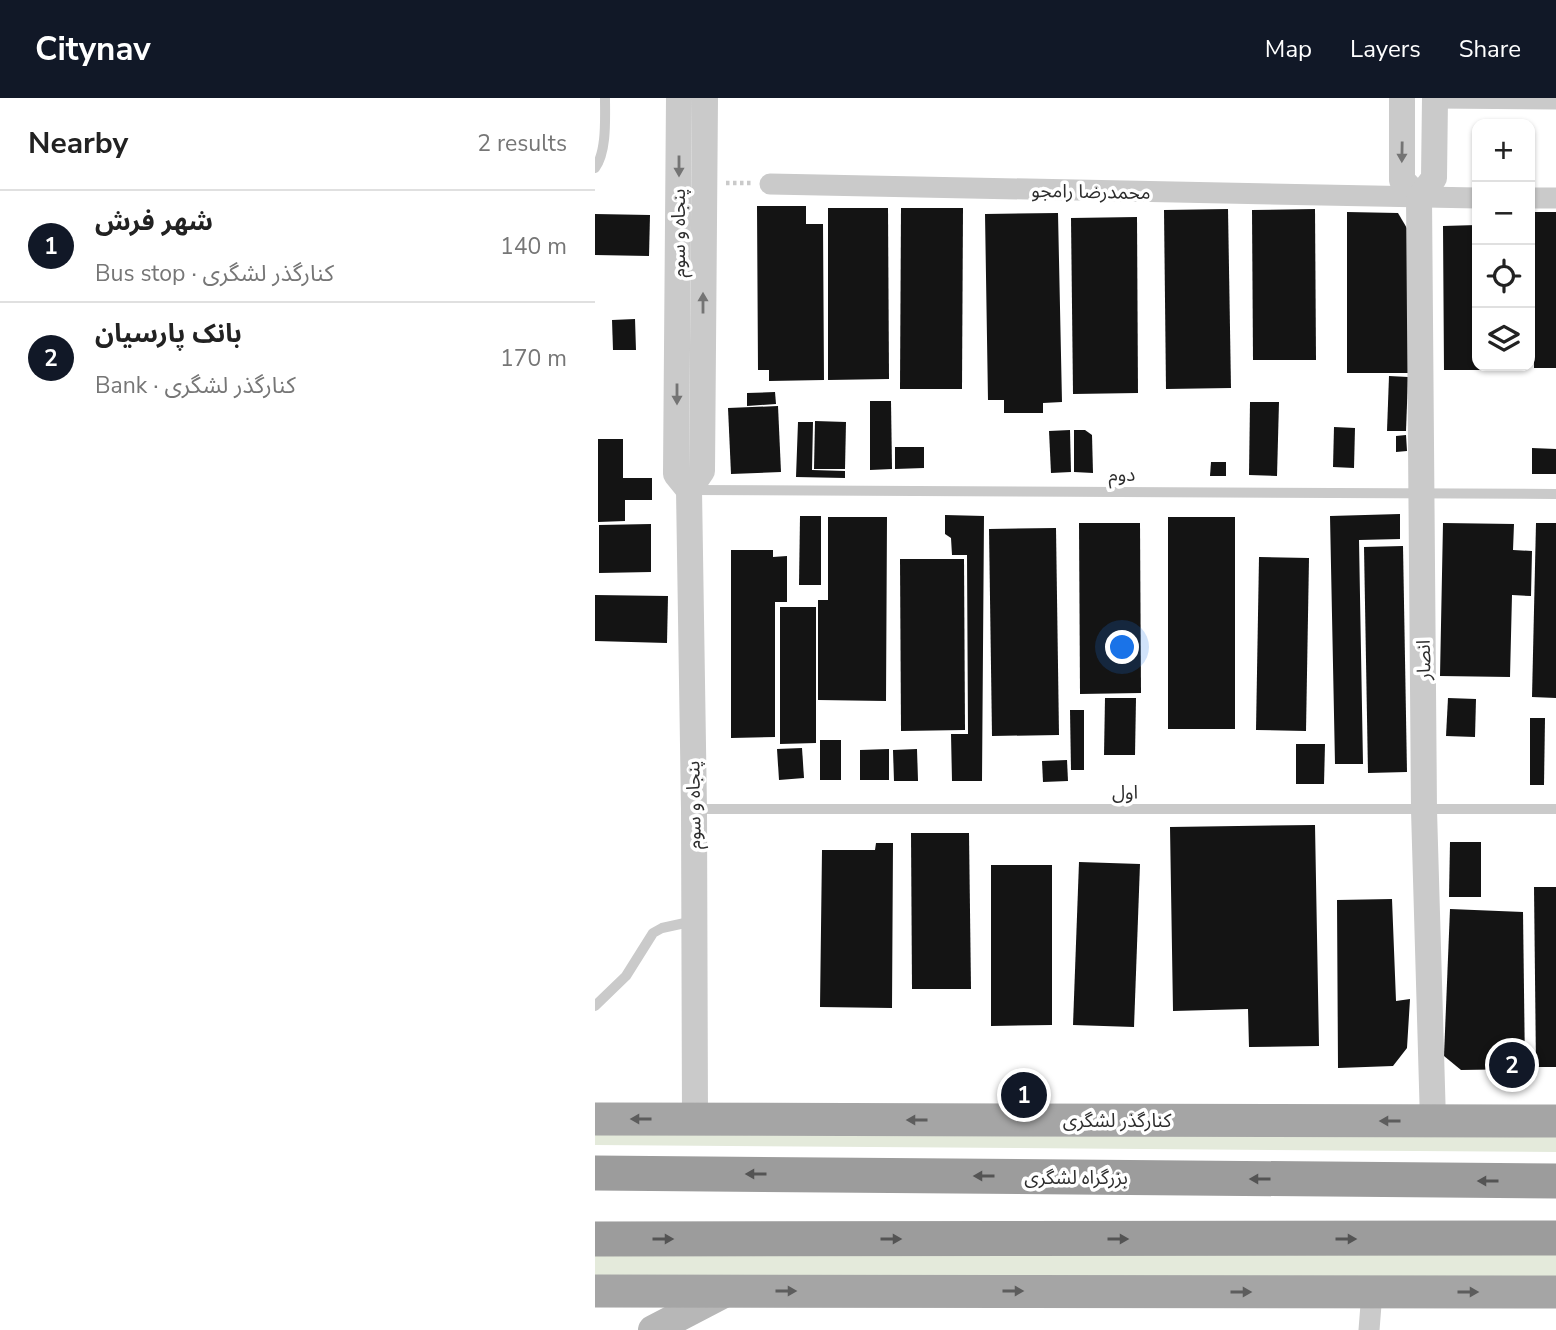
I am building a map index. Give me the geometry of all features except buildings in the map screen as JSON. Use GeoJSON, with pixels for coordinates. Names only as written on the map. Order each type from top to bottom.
{"type":"FeatureCollection","features":[{"type":"Feature","properties":{"kind":"highway","name":"بزرگراه لشگری"},"geometry":{"type":"LineString","coordinates":[[601,1172],[1556,1181]]}},
{"type":"Feature","properties":{"kind":"highway"},"geometry":{"type":"LineString","coordinates":[[595,1239],[1556,1238]]}},
{"type":"Feature","properties":{"kind":"main road","name":"کنارگذر لشگری"},"geometry":{"type":"LineString","coordinates":[[595,1119],[1556,1121]]}},
{"type":"Feature","properties":{"kind":"main road"},"geometry":{"type":"LineString","coordinates":[[595,1291],[1556,1292]]}},
{"type":"Feature","properties":{"kind":"main road"},"geometry":{"type":"LineString","coordinates":[[653,1330],[727,1291]]}},
{"type":"Feature","properties":{"kind":"street","name":"پنجاه و سوم"},"geometry":{"type":"LineString","coordinates":[[679,98],[676,474],[689,490]]}},
{"type":"Feature","properties":{"kind":"street","name":"پنجاه و سوم"},"geometry":{"type":"LineString","coordinates":[[695,1119],[689,490],[702,471],[705,98]]}},
{"type":"Feature","properties":{"kind":"street"},"geometry":{"type":"LineString","coordinates":[[1402,98],[1402,180],[1419,198]]}},
{"type":"Feature","properties":{"kind":"street"},"geometry":{"type":"LineString","coordinates":[[1435,98],[1556,99]]}},
{"type":"Feature","properties":{"kind":"street","name":"انصار"},"geometry":{"type":"LineString","coordinates":[[1433,1121],[1424,810],[1419,198],[1434,178],[1435,98]]}},
{"type":"Feature","properties":{"kind":"street","name":"محمدرضا رامجو"},"geometry":{"type":"LineString","coordinates":[[771,184],[1472,198]]}},
{"type":"Feature","properties":{"kind":"street"},"geometry":{"type":"LineString","coordinates":[[1535,198],[1556,198]]}},
{"type":"Feature","properties":{"kind":"street"},"geometry":{"type":"LineString","coordinates":[[1369,1330],[1372,1292]]}},
{"type":"Feature","properties":{"kind":"lane"},"geometry":{"type":"LineString","coordinates":[[595,168],[601,160],[605,98]]}},
{"type":"Feature","properties":{"kind":"lane","name":"دوم"},"geometry":{"type":"LineString","coordinates":[[689,490],[1556,494]]}},
{"type":"Feature","properties":{"kind":"lane","name":"اول"},"geometry":{"type":"LineString","coordinates":[[694,809],[1556,809]]}},
{"type":"Feature","properties":{"kind":"lane"},"geometry":{"type":"LineString","coordinates":[[595,1006],[626,976],[653,933],[661,928],[694,921]]}},
{"type":"Feature","properties":{"kind":"path"},"geometry":{"type":"LineString","coordinates":[[704,182],[771,184]]}},
{"type":"Feature","properties":{"kind":"green space"},"geometry":{"type":"Polygon","coordinates":[[[595,1130],[1556,1132],[1556,1152],[595,1145],[595,1130]]]}},
{"type":"Feature","properties":{"kind":"green space"},"geometry":{"type":"Polygon","coordinates":[[[595,1252],[1556,1254],[1556,1278],[595,1277],[595,1252]]]}},
{"type":"Feature","properties":{"kind":"place","name":"بانک پارسیان"},"geometry":{"type":"Point","coordinates":[1512,1065]}},
{"type":"Feature","properties":{"kind":"place","name":"شهر فرش"},"geometry":{"type":"Point","coordinates":[1024,1095]}}]}
